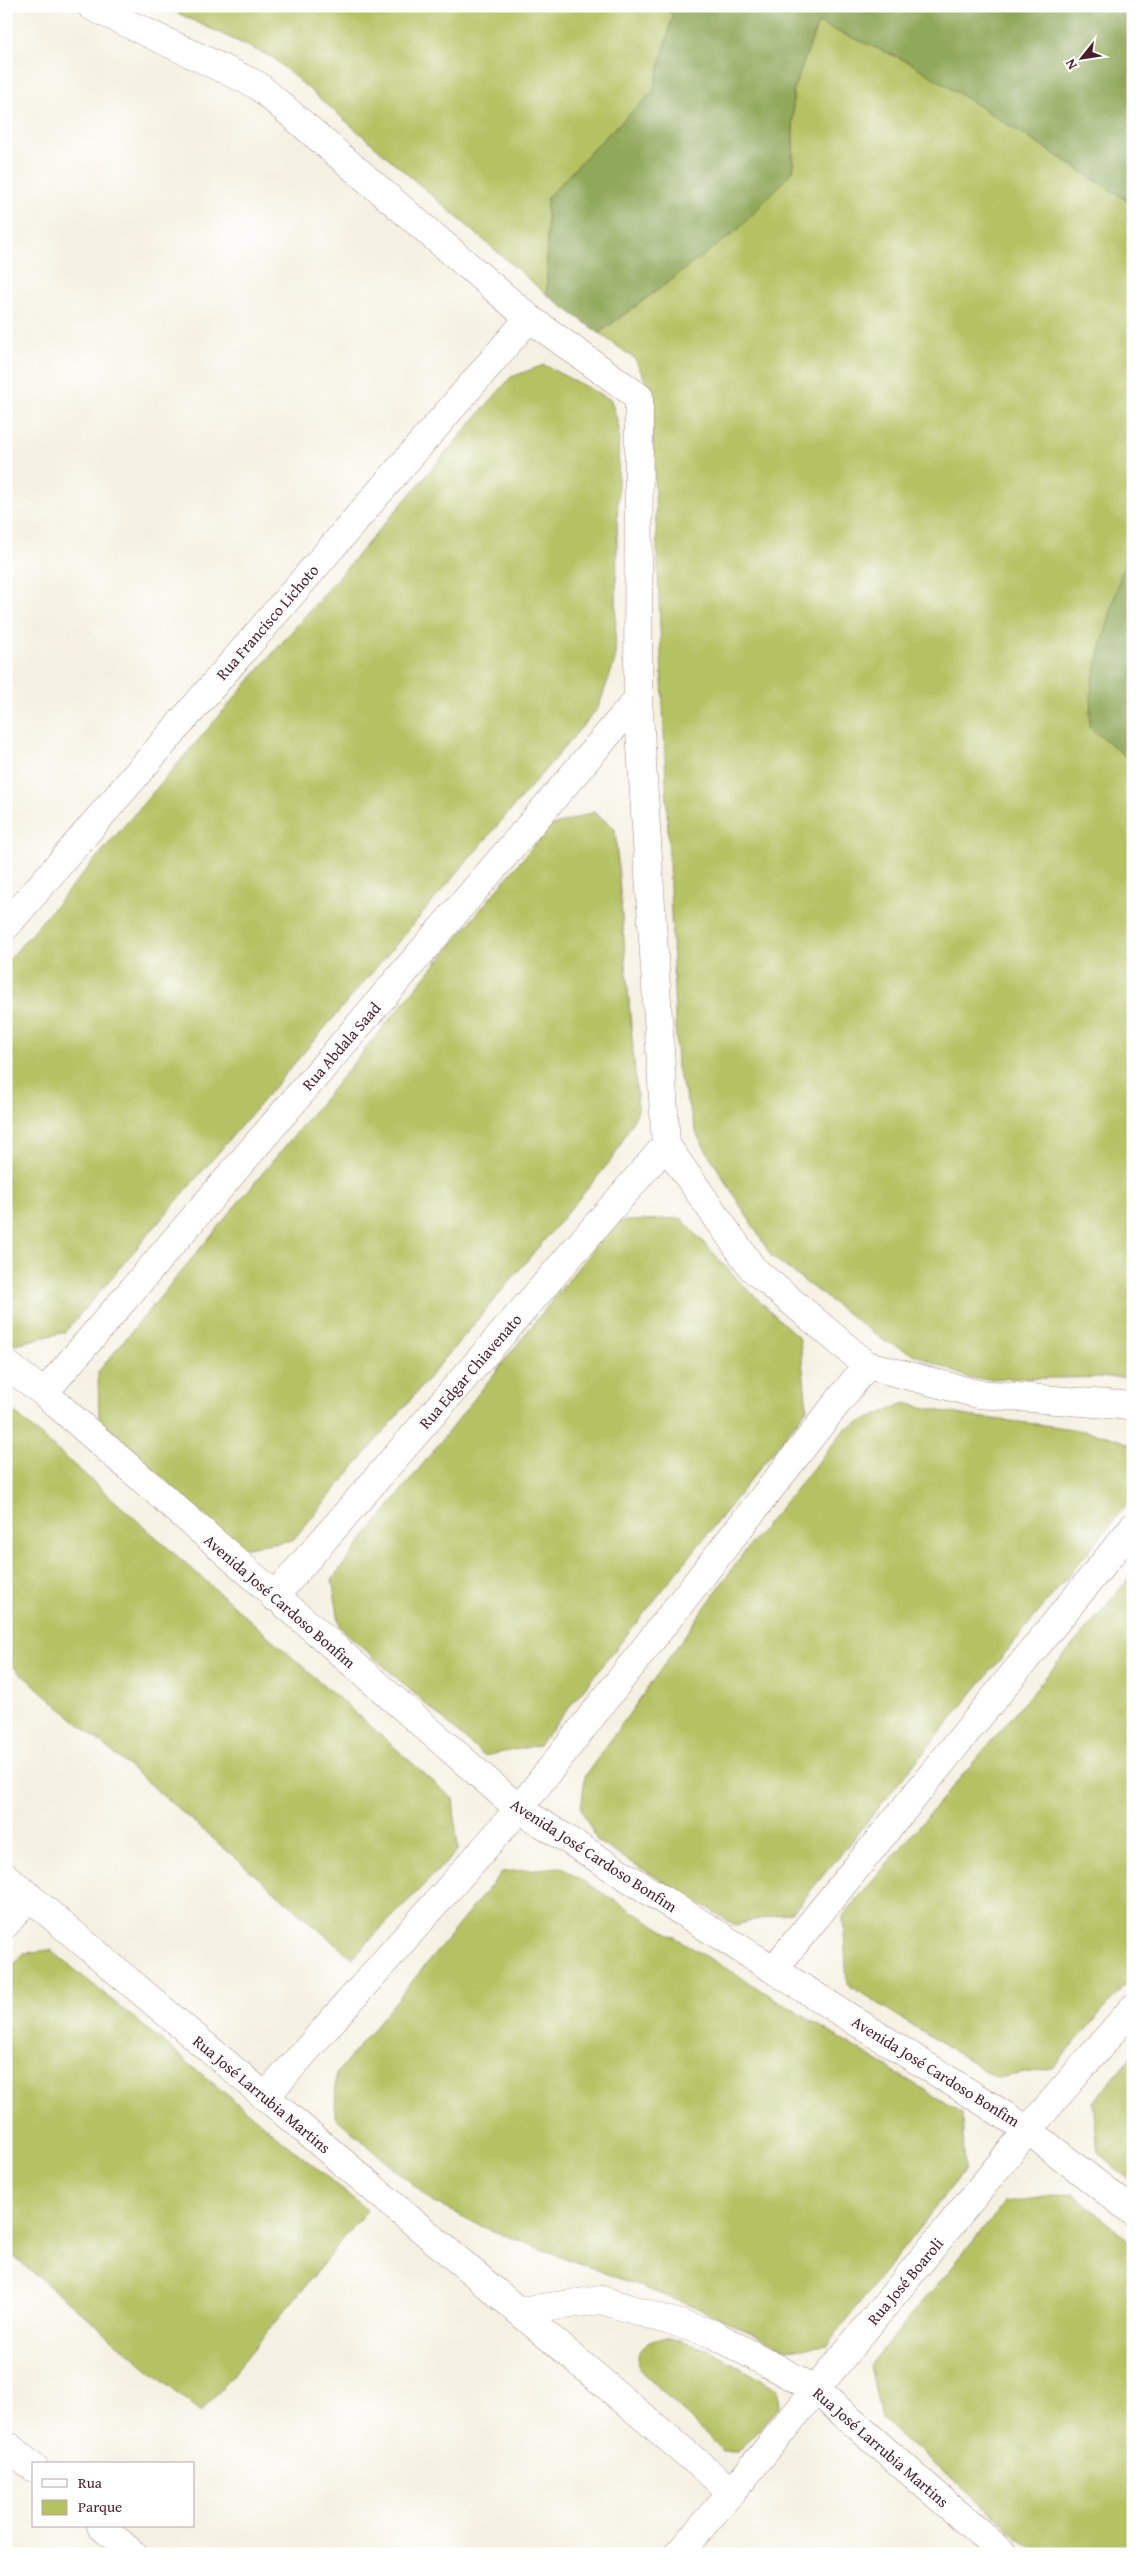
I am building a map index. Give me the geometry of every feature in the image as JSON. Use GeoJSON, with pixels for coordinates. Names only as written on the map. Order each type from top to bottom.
{"type":"FeatureCollection","features":[{"type":"Feature","properties":{"kind":"street"},"geometry":{"type":"LineString","coordinates":[[91,6],[257,85],[529,318],[639,397],[638,699],[666,1145],[752,1269],[867,1365],[978,1394],[1133,1406]]}},
{"type":"Feature","properties":{"kind":"street","name":"Rua Francisco Lichoto"},"geometry":{"type":"LineString","coordinates":[[11,912],[529,318]]}},
{"type":"Feature","properties":{"kind":"street","name":"Rua Abdala Saad"},"geometry":{"type":"LineString","coordinates":[[44,1393],[638,699]]}},
{"type":"Feature","properties":{"kind":"street","name":"Rua Edgar Chiavenato"},"geometry":{"type":"LineString","coordinates":[[274,1597],[666,1145]]}},
{"type":"Feature","properties":{"kind":"street","name":"Avenida José Cardoso Bonfim"},"geometry":{"type":"LineString","coordinates":[[6,1364],[44,1393],[274,1597],[518,1809],[1028,2130],[1133,2212]]}},
{"type":"Feature","properties":{"kind":"street"},"geometry":{"type":"LineString","coordinates":[[265,2097],[518,1809],[867,1365]]}},
{"type":"Feature","properties":{"kind":"street"},"geometry":{"type":"LineString","coordinates":[[774,1969],[1133,1527]]}},
{"type":"Feature","properties":{"kind":"street","name":"Rua José Larrubia Martins"},"geometry":{"type":"LineString","coordinates":[[6,1877],[732,2492]]}},
{"type":"Feature","properties":{"kind":"street"},"geometry":{"type":"LineString","coordinates":[[6,1924],[29,1896]]}},
{"type":"Feature","properties":{"kind":"street","name":"Rua José Boaroli"},"geometry":{"type":"LineString","coordinates":[[678,2554],[732,2492],[1028,2130],[1133,2008]]}},
{"type":"Feature","properties":{"kind":"street","name":"Rua José Larrubia Martins"},"geometry":{"type":"LineString","coordinates":[[519,2311],[601,2300],[713,2334],[815,2389],[1004,2554]]}},
{"type":"Feature","properties":{"kind":"street"},"geometry":{"type":"LineString","coordinates":[[6,2444],[32,2466]]}},
{"type":"Feature","properties":{"kind":"street"},"geometry":{"type":"LineString","coordinates":[[103,2528],[133,2554]]}},
{"type":"Feature","properties":{"kind":"green space"},"geometry":{"type":"Polygon","coordinates":[[[183,6],[663,6],[673,15],[653,92],[601,141],[547,198],[547,295],[273,58],[175,12],[183,6]]]}},
{"type":"Feature","properties":{"kind":"green space"},"geometry":{"type":"Polygon","coordinates":[[[663,6],[1133,6],[1133,204],[909,62],[818,23],[793,91],[793,171],[739,229],[599,333],[547,295],[547,198],[601,141],[653,92],[673,15],[663,6]]]}},
{"type":"Feature","properties":{"kind":"green space"},"geometry":{"type":"Polygon","coordinates":[[[818,23],[909,62],[1133,204],[1133,541],[1128,547],[1089,726],[1133,762],[1133,1377],[971,1379],[884,1341],[772,1257],[698,1137],[677,1068],[651,392],[635,359],[599,333],[673,279],[793,171],[793,91],[818,23]]]}},
{"type":"Feature","properties":{"kind":"green space"},"geometry":{"type":"Polygon","coordinates":[[[544,365],[611,400],[619,427],[615,661],[598,708],[65,1332],[7,1346],[6,963],[511,377],[544,365]]]}},
{"type":"Feature","properties":{"kind":"green space"},"geometry":{"type":"Polygon","coordinates":[[[1133,541],[1133,762],[1089,727],[1092,682],[1128,547],[1133,541]]]}},
{"type":"Feature","properties":{"kind":"green space"},"geometry":{"type":"Polygon","coordinates":[[[594,812],[615,829],[638,1111],[613,1158],[293,1540],[240,1548],[99,1419],[98,1372],[549,827],[594,812]]]}},
{"type":"Feature","properties":{"kind":"green space"},"geometry":{"type":"Polygon","coordinates":[[[681,1218],[741,1283],[800,1339],[807,1409],[539,1745],[484,1756],[340,1627],[332,1579],[614,1222],[681,1218]]]}},
{"type":"Feature","properties":{"kind":"green space"},"geometry":{"type":"Polygon","coordinates":[[[905,1403],[961,1415],[1104,1435],[1122,1441],[1133,1447],[1133,1497],[794,1911],[735,1925],[598,1842],[581,1809],[585,1776],[742,1555],[845,1429],[905,1403]]]}},
{"type":"Feature","properties":{"kind":"green space"},"geometry":{"type":"Polygon","coordinates":[[[6,1405],[453,1799],[458,1850],[352,1958],[6,1661],[6,1405]]]}},
{"type":"Feature","properties":{"kind":"green space"},"geometry":{"type":"Polygon","coordinates":[[[1133,1574],[1133,1975],[1053,2068],[997,2078],[847,1984],[843,1916],[1133,1574]]]}},
{"type":"Feature","properties":{"kind":"green space"},"geometry":{"type":"Polygon","coordinates":[[[560,1867],[962,2113],[965,2170],[827,2345],[787,2350],[705,2311],[483,2227],[432,2201],[335,2117],[336,2074],[502,1872],[560,1867]]]}},
{"type":"Feature","properties":{"kind":"green space"},"geometry":{"type":"Polygon","coordinates":[[[51,1950],[367,2210],[201,2413],[6,2250],[6,1974],[24,1953],[51,1950]]]}},
{"type":"Feature","properties":{"kind":"green space"},"geometry":{"type":"Polygon","coordinates":[[[1133,2055],[1133,2184],[1098,2152],[1093,2102],[1133,2055]]]}},
{"type":"Feature","properties":{"kind":"green space"},"geometry":{"type":"Polygon","coordinates":[[[1073,2193],[1133,2244],[1133,2554],[1039,2554],[881,2418],[870,2365],[1005,2203],[1073,2193]]]}},
{"type":"Feature","properties":{"kind":"green space"},"geometry":{"type":"Polygon","coordinates":[[[666,2337],[707,2349],[778,2389],[780,2407],[738,2452],[723,2452],[639,2368],[638,2354],[647,2343],[666,2337]]]}}]}
